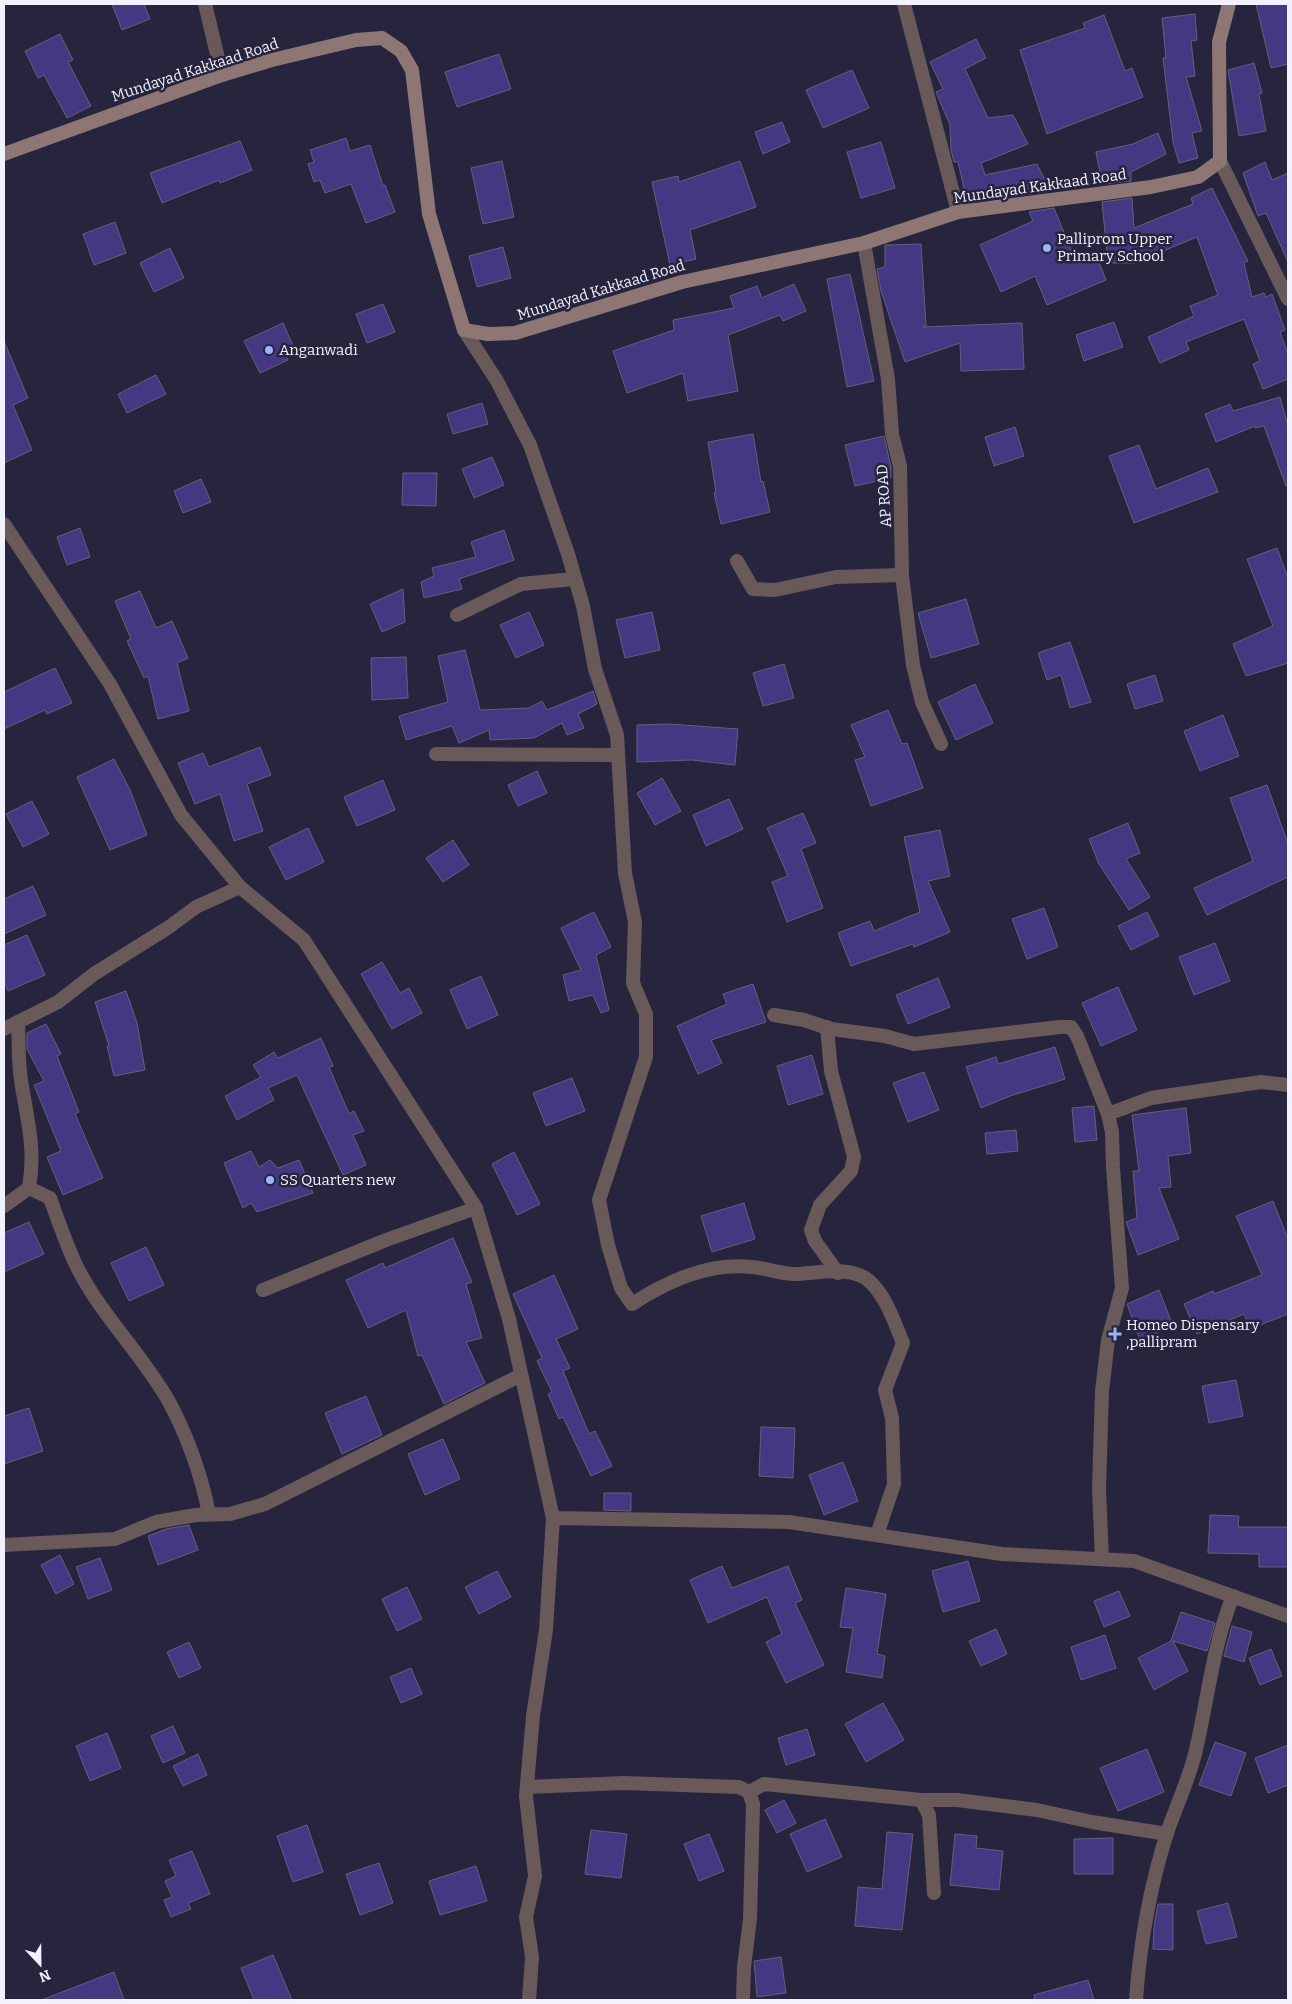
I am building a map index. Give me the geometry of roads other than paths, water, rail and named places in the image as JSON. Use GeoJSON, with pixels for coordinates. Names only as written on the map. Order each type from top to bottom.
{"type":"FeatureCollection","features":[{"type":"Feature","properties":{"kind":"main road"},"geometry":{"type":"LineString","coordinates":[[1220,160],[1219,42],[1229,4]]}},
{"type":"Feature","properties":{"kind":"main road","name":"Mundayad Kakkaad Road"},"geometry":{"type":"LineString","coordinates":[[4,154],[222,75],[272,60],[356,40],[382,38],[401,52],[412,70],[429,214],[464,330],[488,334],[515,333],[682,282],[864,242],[958,212],[1151,187],[1198,177],[1220,160]]}},
{"type":"Feature","properties":{"kind":"street"},"geometry":{"type":"LineString","coordinates":[[204,4],[222,75]]}},
{"type":"Feature","properties":{"kind":"street"},"geometry":{"type":"LineString","coordinates":[[904,4],[958,212]]}},
{"type":"Feature","properties":{"kind":"street"},"geometry":{"type":"LineString","coordinates":[[1220,160],[1288,299]]}},
{"type":"Feature","properties":{"kind":"street","name":"AP ROAD"},"geometry":{"type":"LineString","coordinates":[[864,242],[888,379],[892,434],[900,466],[903,522],[902,575],[913,665],[922,702],[941,744]]}},
{"type":"Feature","properties":{"kind":"street"},"geometry":{"type":"LineString","coordinates":[[464,330],[497,381],[530,445],[568,554],[582,606],[595,669],[617,735],[625,873],[635,922],[633,983],[646,1014],[646,1057],[599,1200],[608,1246],[621,1288],[632,1304],[658,1288],[691,1274],[724,1265],[752,1267],[792,1274],[848,1273],[868,1280],[884,1299],[904,1343],[885,1390],[892,1418],[894,1484],[877,1536]]}},
{"type":"Feature","properties":{"kind":"street"},"geometry":{"type":"LineString","coordinates":[[5,529],[110,684],[181,815],[240,887],[304,940],[476,1208],[509,1319],[553,1518],[546,1630],[533,1716],[526,1796],[535,1876],[526,1917],[532,1957],[528,2000]]}},
{"type":"Feature","properties":{"kind":"street"},"geometry":{"type":"LineString","coordinates":[[738,561],[753,589],[775,590],[836,577],[902,575]]}},
{"type":"Feature","properties":{"kind":"street"},"geometry":{"type":"LineString","coordinates":[[457,615],[521,584],[574,579]]}},
{"type":"Feature","properties":{"kind":"street"},"geometry":{"type":"LineString","coordinates":[[436,754],[618,755]]}},
{"type":"Feature","properties":{"kind":"street"},"geometry":{"type":"LineString","coordinates":[[4,1029],[58,1002],[94,974],[170,927],[196,907],[240,887]]}},
{"type":"Feature","properties":{"kind":"street"},"geometry":{"type":"LineString","coordinates":[[774,1015],[827,1027],[885,1036],[914,1044],[1071,1027],[1077,1036],[1108,1114],[1112,1132],[1112,1168],[1122,1288],[1108,1340],[1102,1391],[1099,1489],[1102,1559]]}},
{"type":"Feature","properties":{"kind":"street"},"geometry":{"type":"LineString","coordinates":[[4,1206],[29,1188],[33,1162],[31,1133],[21,1078],[18,1022]]}},
{"type":"Feature","properties":{"kind":"street"},"geometry":{"type":"LineString","coordinates":[[827,1027],[831,1071],[854,1157],[851,1171],[820,1205],[811,1230],[826,1259],[838,1273]]}},
{"type":"Feature","properties":{"kind":"street"},"geometry":{"type":"LineString","coordinates":[[1108,1114],[1151,1098],[1261,1082],[1288,1085]]}},
{"type":"Feature","properties":{"kind":"street"},"geometry":{"type":"LineString","coordinates":[[29,1188],[50,1198],[76,1266],[106,1314],[168,1401],[191,1453],[205,1494],[209,1514]]}},
{"type":"Feature","properties":{"kind":"street"},"geometry":{"type":"LineString","coordinates":[[263,1290],[386,1240],[476,1208]]}},
{"type":"Feature","properties":{"kind":"street"},"geometry":{"type":"LineString","coordinates":[[4,1545],[115,1539],[156,1522],[209,1514],[230,1514],[265,1504],[521,1376]]}},
{"type":"Feature","properties":{"kind":"street"},"geometry":{"type":"LineString","coordinates":[[553,1518],[789,1522],[1002,1554],[1134,1561],[1288,1616]]}},
{"type":"Feature","properties":{"kind":"street"},"geometry":{"type":"LineString","coordinates":[[1136,2000],[1147,1907],[1167,1834],[1194,1757],[1207,1702],[1211,1669],[1220,1628],[1233,1596]]}},
{"type":"Feature","properties":{"kind":"street"},"geometry":{"type":"LineString","coordinates":[[527,1786],[624,1783],[739,1787],[749,1792],[753,1804],[750,1919],[744,1967],[743,2000]]}},
{"type":"Feature","properties":{"kind":"street"},"geometry":{"type":"LineString","coordinates":[[749,1792],[764,1784],[922,1800],[957,1800],[1037,1810],[1092,1822],[1167,1834]]}},
{"type":"Feature","properties":{"kind":"street"},"geometry":{"type":"LineString","coordinates":[[922,1800],[929,1815],[934,1893]]}},
{"type":"Feature","properties":{"kind":"place","name":"Palliprom Upper Primary School"},"geometry":{"type":"Point","coordinates":[1047,248]}},
{"type":"Feature","properties":{"kind":"place","name":"Anganwadi"},"geometry":{"type":"Point","coordinates":[269,350]}},
{"type":"Feature","properties":{"kind":"place","name":"SS Quarters new"},"geometry":{"type":"Point","coordinates":[270,1180]}},
{"type":"Feature","properties":{"kind":"place","name":"Homeo Dispensary ,pallipram"},"geometry":{"type":"Point","coordinates":[1115,1334]}}]}
